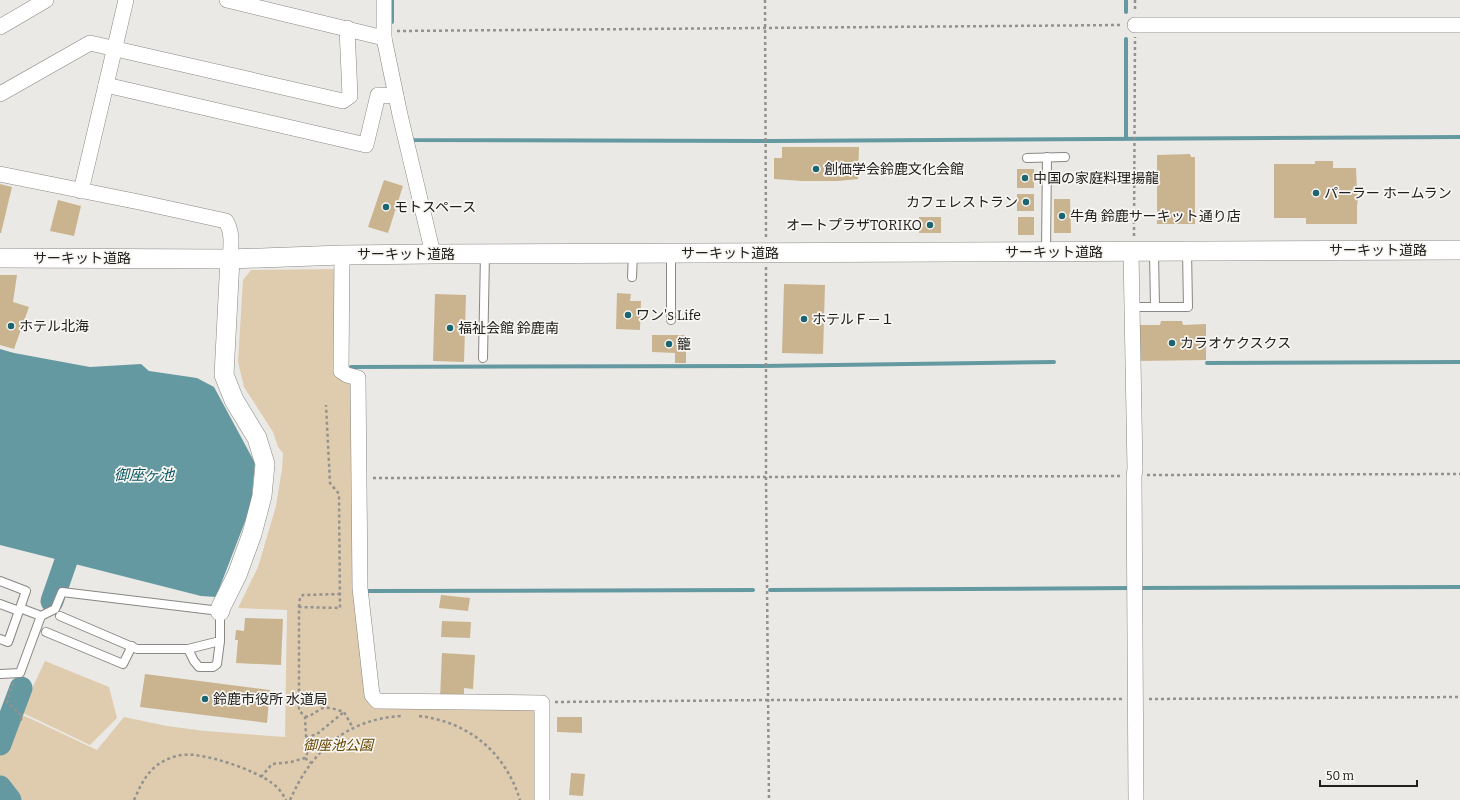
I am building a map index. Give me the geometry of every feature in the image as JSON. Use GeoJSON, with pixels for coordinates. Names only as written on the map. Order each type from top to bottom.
{"type":"FeatureCollection","features":[{"type":"Feature","properties":{"kind":"street"},"geometry":{"type":"LineString","coordinates":[[0,27],[46,0]]}},
{"type":"Feature","properties":{"kind":"street"},"geometry":{"type":"LineString","coordinates":[[82,191],[126,0]]}},
{"type":"Feature","properties":{"kind":"street"},"geometry":{"type":"LineString","coordinates":[[227,0],[347,28],[384,34]]}},
{"type":"Feature","properties":{"kind":"street"},"geometry":{"type":"LineString","coordinates":[[384,0],[384,34],[396,96],[433,254]]}},
{"type":"Feature","properties":{"kind":"street"},"geometry":{"type":"LineString","coordinates":[[1135,25],[1460,25]]}},
{"type":"Feature","properties":{"kind":"street"},"geometry":{"type":"LineString","coordinates":[[0,94],[90,43],[343,101],[350,96],[347,28]]}},
{"type":"Feature","properties":{"kind":"street"},"geometry":{"type":"LineString","coordinates":[[106,85],[366,145],[378,95],[396,96]]}},
{"type":"Feature","properties":{"kind":"street"},"geometry":{"type":"LineString","coordinates":[[0,174],[226,221],[230,229],[232,240],[224,375],[234,400],[257,438],[265,464],[262,496],[252,534],[237,575],[220,611]]}},
{"type":"Feature","properties":{"kind":"street","name":"サーキット道路"},"geometry":{"type":"LineString","coordinates":[[0,258],[230,259],[342,254],[1460,250]]}},
{"type":"Feature","properties":{"kind":"street"},"geometry":{"type":"LineString","coordinates":[[1131,252],[1135,469],[1134,588],[1136,800]]}},
{"type":"Feature","properties":{"kind":"street"},"geometry":{"type":"LineString","coordinates":[[342,254],[341,371],[347,376],[358,378],[360,588],[372,694],[377,701],[542,703],[542,800]]}},
{"type":"Feature","properties":{"kind":"lane"},"geometry":{"type":"LineString","coordinates":[[1046,252],[1047,157]]}},
{"type":"Feature","properties":{"kind":"lane"},"geometry":{"type":"LineString","coordinates":[[1027,158],[1065,157]]}},
{"type":"Feature","properties":{"kind":"lane"},"geometry":{"type":"LineString","coordinates":[[1139,307],[1188,307],[1187,251]]}},
{"type":"Feature","properties":{"kind":"lane"},"geometry":{"type":"LineString","coordinates":[[1154,252],[1155,307]]}},
{"type":"Feature","properties":{"kind":"lane"},"geometry":{"type":"LineString","coordinates":[[632,277],[633,253]]}},
{"type":"Feature","properties":{"kind":"lane"},"geometry":{"type":"LineString","coordinates":[[671,253],[671,320]]}},
{"type":"Feature","properties":{"kind":"lane"},"geometry":{"type":"LineString","coordinates":[[483,358],[485,254]]}},
{"type":"Feature","properties":{"kind":"lane"},"geometry":{"type":"LineString","coordinates":[[0,581],[26,591],[8,642],[0,639]]}},
{"type":"Feature","properties":{"kind":"lane"},"geometry":{"type":"LineString","coordinates":[[0,674],[20,673],[41,616],[54,609],[62,592],[220,611],[220,641],[217,664],[213,667],[199,667],[194,662],[188,649]]}},
{"type":"Feature","properties":{"kind":"lane"},"geometry":{"type":"LineString","coordinates":[[0,604],[41,616]]}},
{"type":"Feature","properties":{"kind":"lane"},"geometry":{"type":"LineString","coordinates":[[60,616],[137,649],[188,649],[220,641]]}},
{"type":"Feature","properties":{"kind":"lane"},"geometry":{"type":"LineString","coordinates":[[46,632],[123,664],[132,646]]}},
{"type":"Feature","properties":{"kind":"path"},"geometry":{"type":"LineString","coordinates":[[765,0],[766,477],[769,800]]}},
{"type":"Feature","properties":{"kind":"path"},"geometry":{"type":"LineString","coordinates":[[384,34],[1135,25],[1134,237],[1131,252]]}},
{"type":"Feature","properties":{"kind":"path"},"geometry":{"type":"LineString","coordinates":[[299,607],[340,608],[339,494],[330,483],[326,405]]}},
{"type":"Feature","properties":{"kind":"path"},"geometry":{"type":"LineString","coordinates":[[358,478],[1460,474]]}},
{"type":"Feature","properties":{"kind":"path"},"geometry":{"type":"LineString","coordinates":[[305,758],[307,754],[304,717],[299,710],[299,600],[303,595],[340,594]]}},
{"type":"Feature","properties":{"kind":"path"},"geometry":{"type":"LineString","coordinates":[[16,674],[7,702],[22,716],[20,723]]}},
{"type":"Feature","properties":{"kind":"path"},"geometry":{"type":"LineString","coordinates":[[542,703],[768,700],[1460,697]]}},
{"type":"Feature","properties":{"kind":"path"},"geometry":{"type":"LineString","coordinates":[[304,717],[309,716],[320,709],[326,708],[344,712],[353,728]]}},
{"type":"Feature","properties":{"kind":"path"},"geometry":{"type":"LineString","coordinates":[[306,738],[317,734],[344,712]]}},
{"type":"Feature","properties":{"kind":"path"},"geometry":{"type":"LineString","coordinates":[[290,800],[311,763],[324,748],[335,739],[353,728],[378,720],[391,717],[408,716]]}},
{"type":"Feature","properties":{"kind":"path"},"geometry":{"type":"LineString","coordinates":[[417,716],[449,723],[482,741],[494,753],[512,777],[520,800]]}},
{"type":"Feature","properties":{"kind":"path"},"geometry":{"type":"LineString","coordinates":[[134,800],[142,781],[150,770],[162,761],[177,755],[194,755],[205,757],[261,776],[274,784],[286,800]]}},
{"type":"Feature","properties":{"kind":"path"},"geometry":{"type":"LineString","coordinates":[[305,758],[311,763]]}},
{"type":"Feature","properties":{"kind":"path"},"geometry":{"type":"LineString","coordinates":[[261,776],[272,764],[291,762],[305,758]]}},
{"type":"Feature","properties":{"kind":"green space","name":"御座池公園"},"geometry":{"type":"Polygon","coordinates":[[[337,269],[350,381],[352,385],[366,696],[532,705],[539,713],[539,800],[14,800],[0,780],[0,754],[16,713],[97,750],[124,717],[167,726],[205,731],[285,737],[287,610],[238,608],[258,567],[276,506],[283,453],[278,447],[273,432],[244,387],[238,362],[243,280],[251,270],[337,269]]]}},
{"type":"Feature","properties":{"kind":"green space"},"geometry":{"type":"Polygon","coordinates":[[[45,661],[109,687],[117,718],[90,745],[21,712],[45,661]]]}},
{"type":"Feature","properties":{"kind":"water","name":"御座ヶ池"},"geometry":{"type":"Polygon","coordinates":[[[0,349],[90,367],[141,364],[149,371],[197,378],[214,387],[255,463],[251,506],[216,597],[201,596],[0,545],[0,349]]]}},
{"type":"Feature","properties":{"kind":"building","name":"創価学会鈴鹿文化会館"},"geometry":{"type":"Polygon","coordinates":[[[782,147],[859,147],[858,179],[838,181],[802,181],[774,179],[774,158],[782,158],[782,147]]]}},
{"type":"Feature","properties":{"kind":"building"},"geometry":{"type":"Polygon","coordinates":[[[1190,154],[1191,157],[1195,157],[1195,224],[1157,224],[1157,155],[1190,154]]]}},
{"type":"Feature","properties":{"kind":"building","name":"パーラー ホームラン"},"geometry":{"type":"Polygon","coordinates":[[[1315,161],[1333,161],[1333,168],[1356,168],[1358,199],[1357,224],[1306,224],[1306,218],[1274,218],[1274,164],[1315,164],[1315,161]]]}},
{"type":"Feature","properties":{"kind":"building","name":"中国の家庭料理揚龍"},"geometry":{"type":"Polygon","coordinates":[[[1017,169],[1034,169],[1034,188],[1017,188],[1017,169]]]}},
{"type":"Feature","properties":{"kind":"building","name":"モトスペース"},"geometry":{"type":"Polygon","coordinates":[[[384,180],[403,186],[388,233],[368,227],[384,180]]]}},
{"type":"Feature","properties":{"kind":"building"},"geometry":{"type":"Polygon","coordinates":[[[0,184],[12,187],[1,233],[0,233],[0,184]]]}},
{"type":"Feature","properties":{"kind":"building","name":"カフェレストラン"},"geometry":{"type":"Polygon","coordinates":[[[1017,194],[1034,194],[1034,211],[1017,211],[1017,194]]]}},
{"type":"Feature","properties":{"kind":"building","name":"牛角 鈴鹿サーキット通り店"},"geometry":{"type":"Polygon","coordinates":[[[1054,199],[1070,199],[1071,233],[1054,233],[1054,199]]]}},
{"type":"Feature","properties":{"kind":"building"},"geometry":{"type":"Polygon","coordinates":[[[58,200],[81,206],[74,236],[50,231],[58,200]]]}},
{"type":"Feature","properties":{"kind":"building","name":"オートプラザTORIKO"},"geometry":{"type":"Polygon","coordinates":[[[919,217],[941,217],[941,233],[919,233],[919,217]]]}},
{"type":"Feature","properties":{"kind":"building"},"geometry":{"type":"Polygon","coordinates":[[[1018,217],[1034,217],[1034,235],[1018,235],[1018,217]]]}},
{"type":"Feature","properties":{"kind":"building","name":"ホテル北海"},"geometry":{"type":"Polygon","coordinates":[[[0,275],[17,275],[13,302],[29,307],[14,349],[0,345],[0,275]]]}},
{"type":"Feature","properties":{"kind":"building","name":"ホテルＦ―１"},"geometry":{"type":"Polygon","coordinates":[[[784,284],[825,285],[823,354],[782,353],[784,284]]]}},
{"type":"Feature","properties":{"kind":"building","name":"ワン's Life"},"geometry":{"type":"Polygon","coordinates":[[[617,293],[631,294],[630,301],[641,301],[640,330],[616,329],[617,293]]]}},
{"type":"Feature","properties":{"kind":"building","name":"福祉会館 鈴鹿南"},"geometry":{"type":"Polygon","coordinates":[[[435,294],[466,295],[464,362],[433,361],[435,294]]]}},
{"type":"Feature","properties":{"kind":"building","name":"カラオケクスクス"},"geometry":{"type":"Polygon","coordinates":[[[1161,321],[1182,321],[1183,325],[1206,324],[1206,360],[1138,361],[1138,325],[1160,325],[1161,321]]]}},
{"type":"Feature","properties":{"kind":"building","name":"籠"},"geometry":{"type":"Polygon","coordinates":[[[652,335],[686,335],[686,363],[675,363],[675,353],[652,352],[652,335]]]}},
{"type":"Feature","properties":{"kind":"building"},"geometry":{"type":"Polygon","coordinates":[[[441,595],[470,598],[468,611],[439,608],[441,595]]]}},
{"type":"Feature","properties":{"kind":"building"},"geometry":{"type":"Polygon","coordinates":[[[245,618],[283,619],[281,665],[236,663],[238,640],[235,640],[236,630],[244,631],[245,618]]]}},
{"type":"Feature","properties":{"kind":"building"},"geometry":{"type":"Polygon","coordinates":[[[442,621],[471,622],[470,638],[441,637],[442,621]]]}},
{"type":"Feature","properties":{"kind":"building"},"geometry":{"type":"Polygon","coordinates":[[[442,653],[475,655],[473,689],[464,688],[464,699],[440,698],[442,653]]]}},
{"type":"Feature","properties":{"kind":"building","name":"鈴鹿市役所 水道局"},"geometry":{"type":"Polygon","coordinates":[[[145,674],[270,690],[267,723],[140,707],[145,674]]]}},
{"type":"Feature","properties":{"kind":"building"},"geometry":{"type":"Polygon","coordinates":[[[557,717],[582,717],[582,733],[557,732],[557,717]]]}},
{"type":"Feature","properties":{"kind":"building"},"geometry":{"type":"Polygon","coordinates":[[[571,773],[585,774],[583,796],[569,795],[571,773]]]}},
{"type":"Feature","properties":{"kind":"waterway"},"geometry":{"type":"LineString","coordinates":[[392,0],[392,22]]}},
{"type":"Feature","properties":{"kind":"waterway"},"geometry":{"type":"LineString","coordinates":[[1126,0],[1126,12]]}},
{"type":"Feature","properties":{"kind":"waterway"},"geometry":{"type":"LineString","coordinates":[[1126,39],[1126,138]]}},
{"type":"Feature","properties":{"kind":"waterway"},"geometry":{"type":"LineString","coordinates":[[411,137],[412,140],[772,141],[1460,137]]}},
{"type":"Feature","properties":{"kind":"waterway"},"geometry":{"type":"LineString","coordinates":[[351,367],[761,366],[1054,362]]}},
{"type":"Feature","properties":{"kind":"waterway"},"geometry":{"type":"LineString","coordinates":[[1207,363],[1460,362]]}},
{"type":"Feature","properties":{"kind":"waterway"},"geometry":{"type":"LineString","coordinates":[[52,601],[66,561]]}},
{"type":"Feature","properties":{"kind":"waterway"},"geometry":{"type":"LineString","coordinates":[[1138,588],[1460,587]]}},
{"type":"Feature","properties":{"kind":"waterway"},"geometry":{"type":"LineString","coordinates":[[770,590],[1132,588]]}},
{"type":"Feature","properties":{"kind":"waterway"},"geometry":{"type":"LineString","coordinates":[[365,591],[753,590]]}},
{"type":"Feature","properties":{"kind":"waterway"},"geometry":{"type":"LineString","coordinates":[[0,744],[21,688]]}},
{"type":"Feature","properties":{"kind":"waterway"},"geometry":{"type":"LineString","coordinates":[[0,787],[10,800]]}},
{"type":"Feature","properties":{"kind":"place","name":"創価学会鈴鹿文化会館"},"geometry":{"type":"Point","coordinates":[816,169]}},
{"type":"Feature","properties":{"kind":"place","name":"中国の家庭料理揚龍"},"geometry":{"type":"Point","coordinates":[1025,178]}},
{"type":"Feature","properties":{"kind":"place","name":"パーラー ホームラン"},"geometry":{"type":"Point","coordinates":[1316,193]}},
{"type":"Feature","properties":{"kind":"place","name":"カフェレストラン"},"geometry":{"type":"Point","coordinates":[1026,202]}},
{"type":"Feature","properties":{"kind":"place","name":"モトスペース"},"geometry":{"type":"Point","coordinates":[386,207]}},
{"type":"Feature","properties":{"kind":"place","name":"牛角 鈴鹿サーキット通り店"},"geometry":{"type":"Point","coordinates":[1062,216]}},
{"type":"Feature","properties":{"kind":"place","name":"オートプラザTORIKO"},"geometry":{"type":"Point","coordinates":[930,225]}},
{"type":"Feature","properties":{"kind":"place","name":"ワン's Life"},"geometry":{"type":"Point","coordinates":[628,315]}},
{"type":"Feature","properties":{"kind":"place","name":"ホテルＦ―１"},"geometry":{"type":"Point","coordinates":[804,319]}},
{"type":"Feature","properties":{"kind":"place","name":"ホテル北海"},"geometry":{"type":"Point","coordinates":[11,326]}},
{"type":"Feature","properties":{"kind":"place","name":"福祉会館 鈴鹿南"},"geometry":{"type":"Point","coordinates":[450,328]}},
{"type":"Feature","properties":{"kind":"place","name":"カラオケクスクス"},"geometry":{"type":"Point","coordinates":[1172,343]}},
{"type":"Feature","properties":{"kind":"place","name":"籠"},"geometry":{"type":"Point","coordinates":[669,344]}},
{"type":"Feature","properties":{"kind":"place","name":"鈴鹿市役所 水道局"},"geometry":{"type":"Point","coordinates":[205,699]}}]}
